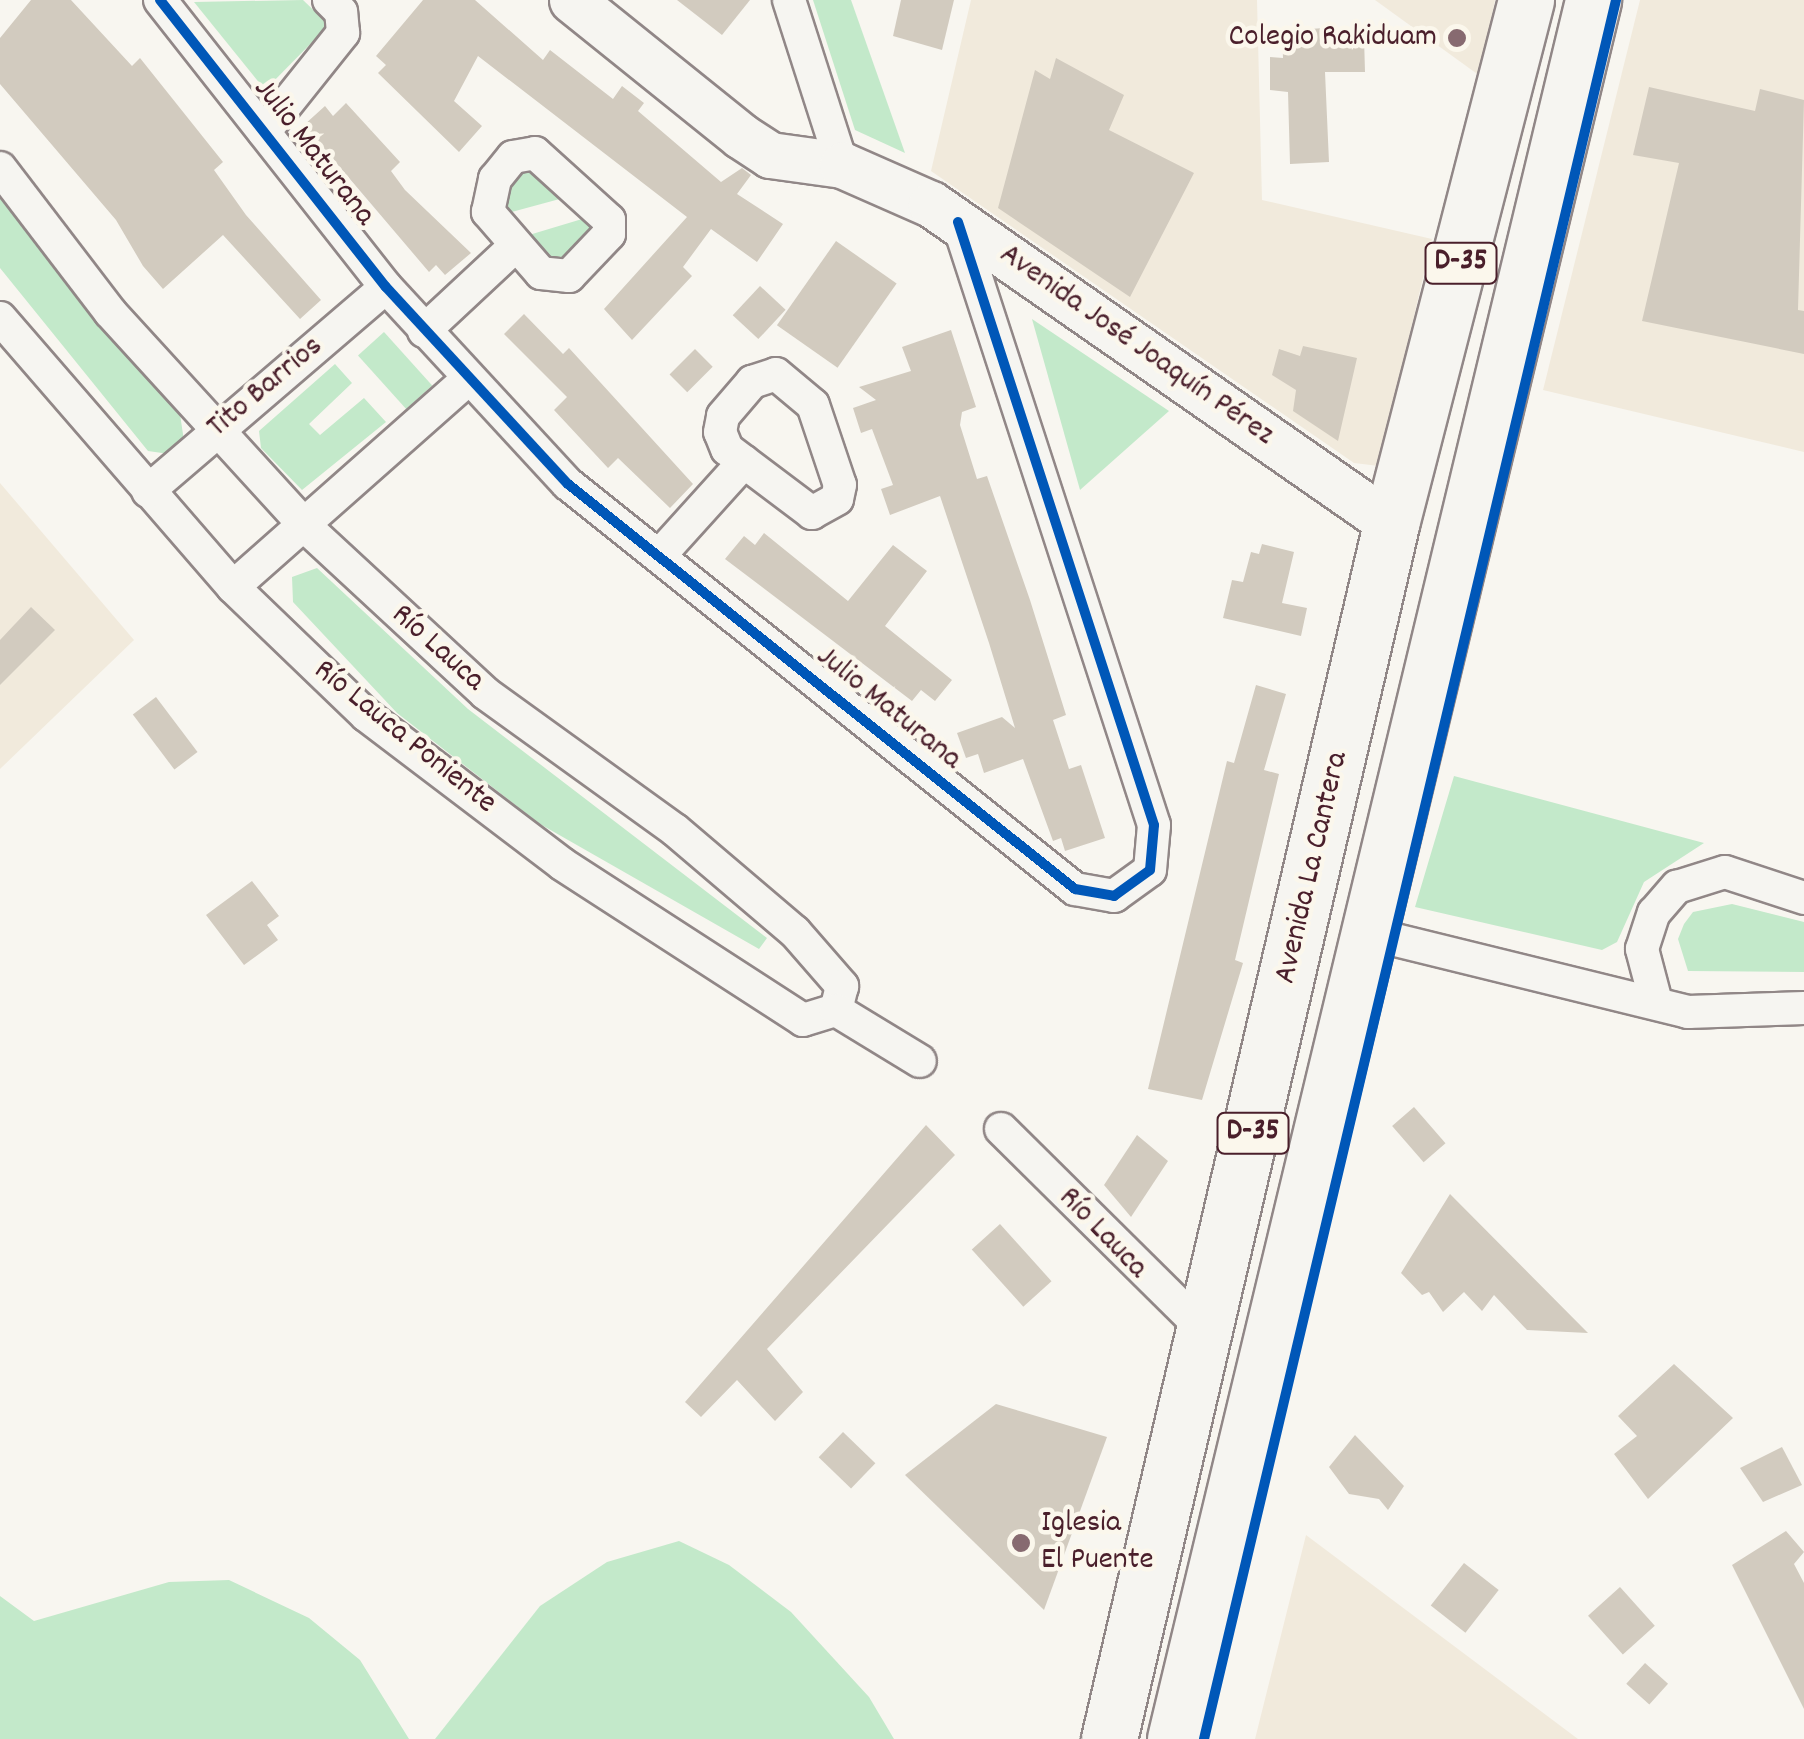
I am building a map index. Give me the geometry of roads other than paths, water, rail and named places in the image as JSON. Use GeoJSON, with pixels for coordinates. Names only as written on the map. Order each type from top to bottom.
{"type":"FeatureCollection","features":[{"type":"Feature","properties":{"kind":"highway","name":"Avenida La Cantera"},"geometry":{"type":"LineString","coordinates":[[1109,1739],[1208,1334],[1391,524],[1526,0]]}},
{"type":"Feature","properties":{"kind":"highway","name":"Avenida La Cantera"},"geometry":{"type":"LineString","coordinates":[[1175,1739],[1592,0]]}},
{"type":"Feature","properties":{"kind":"highway"},"geometry":{"type":"LineString","coordinates":[[1391,524],[1424,553],[1429,576],[1418,716]]}},
{"type":"Feature","properties":{"kind":"main road","name":"Avenida José Joaquín Pérez"},"geometry":{"type":"LineString","coordinates":[[572,0],[770,155],[842,164],[958,222],[1391,524]]}},
{"type":"Feature","properties":{"kind":"street"},"geometry":{"type":"LineString","coordinates":[[264,132],[344,33],[342,12],[329,0]]}},
{"type":"Feature","properties":{"kind":"street"},"geometry":{"type":"LineString","coordinates":[[789,0],[842,164]]}},
{"type":"Feature","properties":{"kind":"street","name":"Julio Maturana"},"geometry":{"type":"LineString","coordinates":[[166,2],[386,286],[467,380],[580,495],[1076,888],[1101,897],[1140,882],[1156,856],[1154,824],[958,222]]}},
{"type":"Feature","properties":{"kind":"street","name":"Río Lauca"},"geometry":{"type":"LineString","coordinates":[[0,168],[110,312],[307,528],[485,693],[674,830],[795,932],[842,986],[836,1010]]}},
{"type":"Feature","properties":{"kind":"street"},"geometry":{"type":"LineString","coordinates":[[424,331],[514,247]]}},
{"type":"Feature","properties":{"kind":"street","name":"Tito Barrios"},"geometry":{"type":"LineString","coordinates":[[148,492],[386,286]]}},
{"type":"Feature","properties":{"kind":"street","name":"Río Lauca Poniente"},"geometry":{"type":"LineString","coordinates":[[0,318],[233,587],[366,715],[562,864],[803,1020],[836,1010]]}},
{"type":"Feature","properties":{"kind":"street"},"geometry":{"type":"LineString","coordinates":[[233,587],[307,528],[467,380]]}},
{"type":"Feature","properties":{"kind":"street"},"geometry":{"type":"LineString","coordinates":[[659,556],[744,462]]}},
{"type":"Feature","properties":{"kind":"street"},"geometry":{"type":"LineString","coordinates":[[1656,1002],[1642,948],[1654,913],[1676,887],[1725,872],[1804,898]]}},
{"type":"Feature","properties":{"kind":"street"},"geometry":{"type":"LineString","coordinates":[[1367,933],[1656,1002],[1729,1014],[1804,1008]]}},
{"type":"Feature","properties":{"kind":"street"},"geometry":{"type":"LineString","coordinates":[[836,1010],[920,1061]]}},
{"type":"Feature","properties":{"kind":"street","name":"Río Lauca"},"geometry":{"type":"LineString","coordinates":[[1000,1129],[1208,1334]]}},
{"type":"Feature","properties":{"kind":"place","name":"Colegio Rakiduam"},"geometry":{"type":"Point","coordinates":[1457,38]}},
{"type":"Feature","properties":{"kind":"place","name":"Iglesia El Puente"},"geometry":{"type":"Point","coordinates":[1021,1543]}}]}
